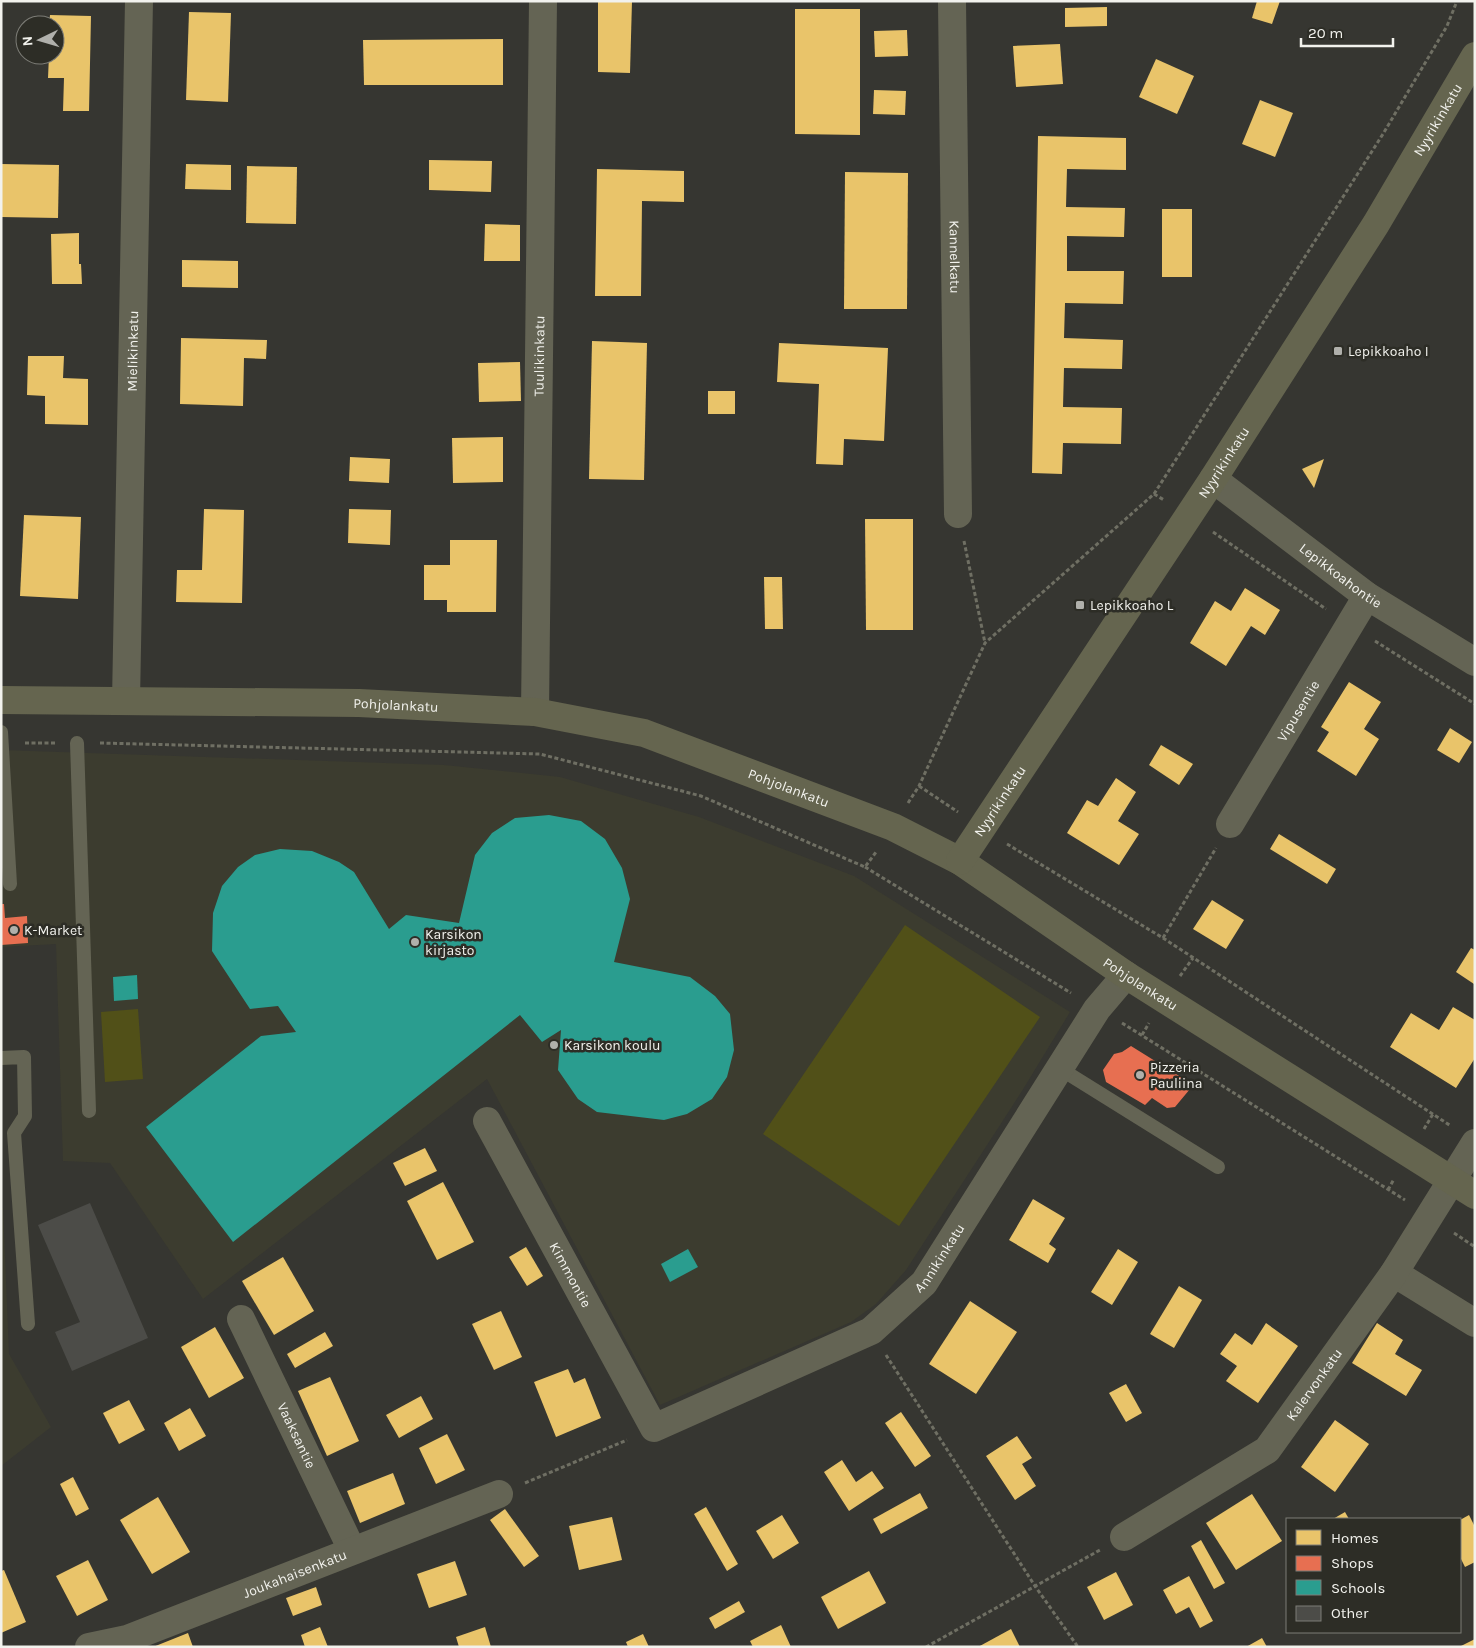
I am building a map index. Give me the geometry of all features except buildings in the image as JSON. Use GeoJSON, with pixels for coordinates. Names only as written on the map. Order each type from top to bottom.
{"type":"FeatureCollection","features":[{"type":"Feature","properties":{"kind":"street","name":"Mielikinkatu"},"geometry":{"type":"LineString","coordinates":[[126,701],[139,1]]}},
{"type":"Feature","properties":{"kind":"street","name":"Tuulikinkatu"},"geometry":{"type":"LineString","coordinates":[[535,712],[544,1]]}},
{"type":"Feature","properties":{"kind":"street","name":"Kannelkatu"},"geometry":{"type":"LineString","coordinates":[[952,1],[958,514]]}},
{"type":"Feature","properties":{"kind":"street","name":"Nyyrikinkatu"},"geometry":{"type":"LineString","coordinates":[[960,861],[1213,479],[1376,224],[1475,56]]}},
{"type":"Feature","properties":{"kind":"street","name":"Lepikkoahontie"},"geometry":{"type":"LineString","coordinates":[[1213,479],[1367,596],[1475,662]]}},
{"type":"Feature","properties":{"kind":"street","name":"Vipusentie"},"geometry":{"type":"LineString","coordinates":[[1230,824],[1367,596]]}},
{"type":"Feature","properties":{"kind":"street","name":"Pohjolankatu"},"geometry":{"type":"LineString","coordinates":[[1,700],[359,703],[535,712],[644,733],[894,828],[960,861],[1126,975],[1475,1195]]}},
{"type":"Feature","properties":{"kind":"street","name":"Annikinkatu"},"geometry":{"type":"LineString","coordinates":[[654,1428],[871,1331],[924,1283],[1097,1009],[1126,975]]}},
{"type":"Feature","properties":{"kind":"street","name":"Kimmontie"},"geometry":{"type":"LineString","coordinates":[[487,1121],[654,1428]]}},
{"type":"Feature","properties":{"kind":"street","name":"Kalervonkatu"},"geometry":{"type":"LineString","coordinates":[[1124,1537],[1267,1450],[1394,1273],[1452,1180],[1466,1137]]}},
{"type":"Feature","properties":{"kind":"street"},"geometry":{"type":"LineString","coordinates":[[1394,1273],[1475,1323]]}},
{"type":"Feature","properties":{"kind":"street","name":"Vaaksantie"},"geometry":{"type":"LineString","coordinates":[[241,1320],[352,1550]]}},
{"type":"Feature","properties":{"kind":"street","name":"Joukahaisenkatu"},"geometry":{"type":"LineString","coordinates":[[89,1647],[128,1643],[352,1550],[499,1494]]}},
{"type":"Feature","properties":{"kind":"lane"},"geometry":{"type":"LineString","coordinates":[[2,737],[10,884]]}},
{"type":"Feature","properties":{"kind":"lane"},"geometry":{"type":"LineString","coordinates":[[77,743],[89,1111]]}},
{"type":"Feature","properties":{"kind":"lane"},"geometry":{"type":"LineString","coordinates":[[1,1058],[24,1058],[25,1116],[14,1134],[28,1324]]}},
{"type":"Feature","properties":{"kind":"lane"},"geometry":{"type":"LineString","coordinates":[[1059,1068],[1218,1167]]}},
{"type":"Feature","properties":{"kind":"path"},"geometry":{"type":"LineString","coordinates":[[865,867],[894,828],[919,786],[985,643],[1154,494],[1383,134],[1447,26],[1457,1]]}},
{"type":"Feature","properties":{"kind":"path"},"geometry":{"type":"LineString","coordinates":[[1154,494],[1188,515],[1349,625],[1475,704]]}},
{"type":"Feature","properties":{"kind":"path"},"geometry":{"type":"LineString","coordinates":[[958,514],[985,643]]}},
{"type":"Feature","properties":{"kind":"path"},"geometry":{"type":"LineString","coordinates":[[2,737],[77,743],[540,754],[701,796],[865,867],[1298,1133],[1475,1247]]}},
{"type":"Feature","properties":{"kind":"path"},"geometry":{"type":"LineString","coordinates":[[919,786],[982,828],[1163,938],[1466,1137]]}},
{"type":"Feature","properties":{"kind":"path"},"geometry":{"type":"LineString","coordinates":[[1163,938],[1230,824]]}},
{"type":"Feature","properties":{"kind":"path"},"geometry":{"type":"LineString","coordinates":[[871,1331],[1035,1586],[1078,1647]]}},
{"type":"Feature","properties":{"kind":"path"},"geometry":{"type":"LineString","coordinates":[[499,1494],[654,1428]]}},
{"type":"Feature","properties":{"kind":"path"},"geometry":{"type":"LineString","coordinates":[[926,1647],[1124,1537]]}},
{"type":"Feature","properties":{"kind":"shaded area","name":"Karsikon koulu"},"geometry":{"type":"Polygon","coordinates":[[[1,750],[444,765],[560,777],[699,817],[854,876],[1070,1012],[1022,1091],[906,1270],[876,1304],[851,1322],[660,1405],[487,1079],[203,1299],[110,1163],[63,1161],[56,944],[1,947],[1,750]]]}},
{"type":"Feature","properties":{"kind":"shaded area"},"geometry":{"type":"Polygon","coordinates":[[[905,925],[1040,1017],[899,1226],[763,1134],[905,925]]]}},
{"type":"Feature","properties":{"kind":"shaded area"},"geometry":{"type":"Polygon","coordinates":[[[138,1009],[143,1079],[105,1082],[101,1012],[138,1009]]]}},
{"type":"Feature","properties":{"kind":"shaded area"},"geometry":{"type":"Polygon","coordinates":[[[1,1208],[3,1208],[9,1354],[51,1427],[1,1466],[1,1208]]]}},
{"type":"Feature","properties":{"kind":"place","name":"Lepikkoaho I"},"geometry":{"type":"Point","coordinates":[1338,351]}},
{"type":"Feature","properties":{"kind":"place","name":"Lepikkoaho L"},"geometry":{"type":"Point","coordinates":[1080,605]}},
{"type":"Feature","properties":{"kind":"place","name":"K-Market"},"geometry":{"type":"Point","coordinates":[14,930]}},
{"type":"Feature","properties":{"kind":"place","name":"Karsikon kirjasto"},"geometry":{"type":"Point","coordinates":[415,942]}},
{"type":"Feature","properties":{"kind":"place","name":"Karsikon koulu"},"geometry":{"type":"Point","coordinates":[554,1045]}},
{"type":"Feature","properties":{"kind":"place","name":"Pizzeria Pauliina"},"geometry":{"type":"Point","coordinates":[1140,1075]}}]}
